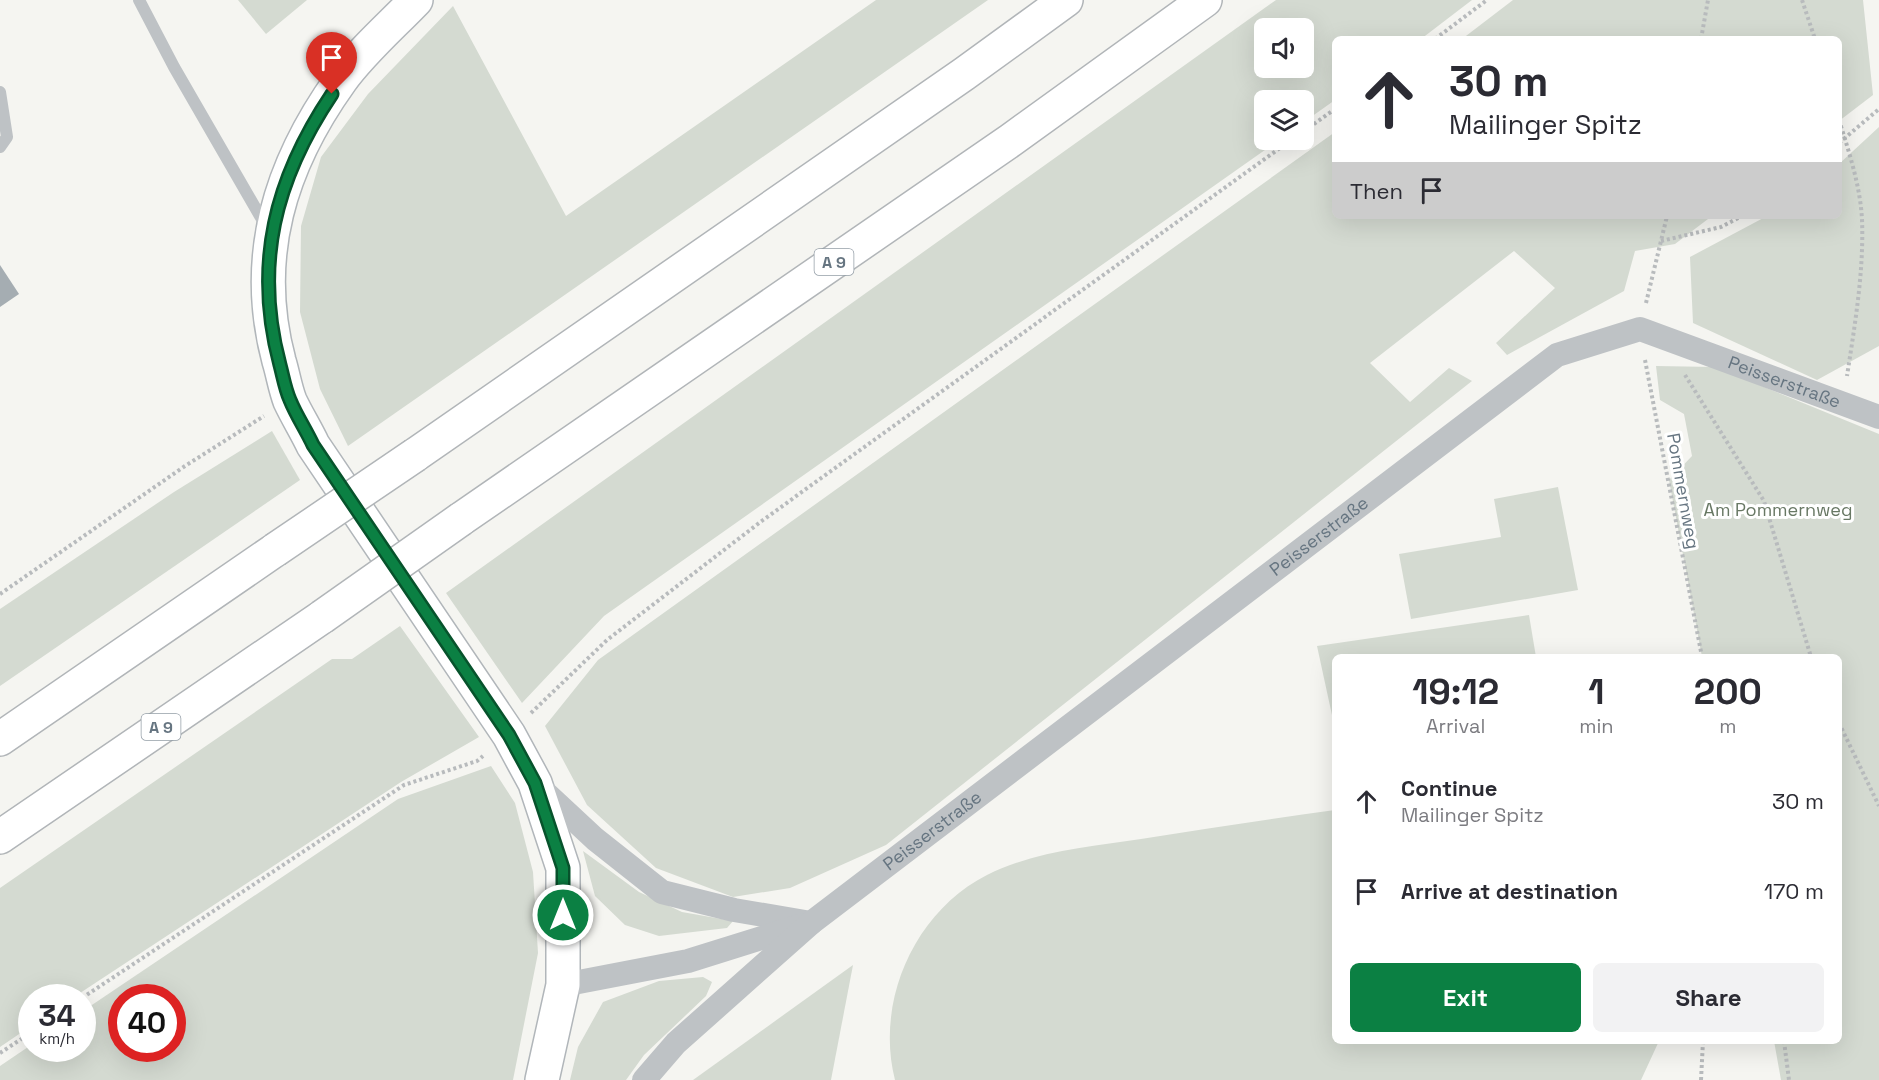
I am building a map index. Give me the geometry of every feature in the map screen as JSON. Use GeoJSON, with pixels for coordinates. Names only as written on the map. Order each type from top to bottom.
{"type":"FeatureCollection","features":[{"type":"Feature","properties":{"kind":"main road"},"geometry":{"type":"LineString","coordinates":[[416,0],[343,78],[310,127],[285,180],[271,234],[266,278],[273,337],[290,400],[313,445],[509,735],[535,783],[563,868],[563,985],[542,1080]]}},
{"type":"Feature","properties":{"kind":"main road"},"geometry":{"type":"LineString","coordinates":[[0,739],[415,455],[964,74],[1066,0]]}},
{"type":"Feature","properties":{"kind":"main road","name":"A 9"},"geometry":{"type":"LineString","coordinates":[[0,837],[1002,147],[1204,0]]}},
{"type":"Feature","properties":{"kind":"street","name":"Peisserstraße"},"geometry":{"type":"LineString","coordinates":[[644,1080],[676,1043],[811,923],[1557,355],[1650,332],[1879,417]]}},
{"type":"Feature","properties":{"kind":"street"},"geometry":{"type":"LineString","coordinates":[[535,783],[595,839],[662,892],[734,910],[811,923]]}},
{"type":"Feature","properties":{"kind":"street","name":"Peisserstraße"},"geometry":{"type":"LineString","coordinates":[[563,985],[688,961],[811,923]]}},
{"type":"Feature","properties":{"kind":"lane"},"geometry":{"type":"LineString","coordinates":[[139,0],[174,67],[271,234]]}},
{"type":"Feature","properties":{"kind":"lane"},"geometry":{"type":"LineString","coordinates":[[0,92],[7,137],[0,147]]}},
{"type":"Feature","properties":{"kind":"path"},"geometry":{"type":"LineString","coordinates":[[1439,36],[1487,0]]}},
{"type":"Feature","properties":{"kind":"path"},"geometry":{"type":"LineString","coordinates":[[1702,36],[1708,0]]}},
{"type":"Feature","properties":{"kind":"path"},"geometry":{"type":"LineString","coordinates":[[1802,0],[1814,36]]}},
{"type":"Feature","properties":{"kind":"path"},"geometry":{"type":"LineString","coordinates":[[1842,140],[1879,109]]}},
{"type":"Feature","properties":{"kind":"path"},"geometry":{"type":"LineString","coordinates":[[1314,124],[1332,111]]}},
{"type":"Feature","properties":{"kind":"path"},"geometry":{"type":"LineString","coordinates":[[1842,129],[1858,185],[1862,219],[1859,292],[1844,403]]}},
{"type":"Feature","properties":{"kind":"path"},"geometry":{"type":"LineString","coordinates":[[96,989],[404,785],[477,761],[509,735],[607,640],[764,520],[1277,150]]}},
{"type":"Feature","properties":{"kind":"path"},"geometry":{"type":"LineString","coordinates":[[1666,219],[1661,241],[1650,332],[1764,501],[1810,654]]}},
{"type":"Feature","properties":{"kind":"path"},"geometry":{"type":"LineString","coordinates":[[1661,241],[1720,226],[1735,219]]}},
{"type":"Feature","properties":{"kind":"path","name":"Pommernweg"},"geometry":{"type":"LineString","coordinates":[[1650,332],[1702,654]]}},
{"type":"Feature","properties":{"kind":"path"},"geometry":{"type":"LineString","coordinates":[[0,594],[185,466],[290,400]]}},
{"type":"Feature","properties":{"kind":"path"},"geometry":{"type":"LineString","coordinates":[[1842,729],[1879,806]]}},
{"type":"Feature","properties":{"kind":"path"},"geometry":{"type":"LineString","coordinates":[[0,1053],[18,1041]]}},
{"type":"Feature","properties":{"kind":"path"},"geometry":{"type":"LineString","coordinates":[[1701,1080],[1703,1044]]}},
{"type":"Feature","properties":{"kind":"path"},"geometry":{"type":"LineString","coordinates":[[1784,1044],[1789,1080]]}},
{"type":"Feature","properties":{"kind":"green space"},"geometry":{"type":"Polygon","coordinates":[[[238,0],[307,0],[266,34],[238,0]]]}},
{"type":"Feature","properties":{"kind":"green space"},"geometry":{"type":"Polygon","coordinates":[[[876,0],[988,0],[348,446],[320,389],[300,312],[301,226],[321,157],[368,94],[453,6],[566,216],[876,0]]]}},
{"type":"Feature","properties":{"kind":"green space"},"geometry":{"type":"Polygon","coordinates":[[[1276,0],[1472,0],[1425,36],[1332,36],[1332,102],[1314,115],[1314,90],[1254,90],[1254,150],[1265,150],[604,616],[522,703],[446,593],[1276,0]]]}},
{"type":"Feature","properties":{"kind":"green space"},"geometry":{"type":"Polygon","coordinates":[[[1513,0],[1863,0],[1873,95],[1842,119],[1842,36],[1466,36],[1513,0]]]}},
{"type":"Feature","properties":{"kind":"green space"},"geometry":{"type":"Polygon","coordinates":[[[1879,127],[1879,346],[1817,380],[1693,323],[1690,257],[1761,219],[1842,219],[1842,161],[1879,127]]]}},
{"type":"Feature","properties":{"kind":"green space"},"geometry":{"type":"Polygon","coordinates":[[[1332,134],[1332,219],[1708,219],[1675,244],[1635,251],[1624,291],[1507,355],[1496,343],[1555,288],[1514,251],[1370,363],[1410,402],[1449,368],[1472,381],[886,845],[790,888],[733,897],[656,868],[587,805],[545,726],[598,660],[1310,150],[1314,150],[1314,147],[1332,134]]]}},
{"type":"Feature","properties":{"kind":"green space","name":"Am Pommernweg"},"geometry":{"type":"Polygon","coordinates":[[[1656,366],[1715,367],[1879,434],[1879,1080],[1781,1080],[1775,1044],[1842,1044],[1842,654],[1701,654],[1669,480],[1692,456],[1684,414],[1660,400],[1656,366]]]}},
{"type":"Feature","properties":{"kind":"green space"},"geometry":{"type":"Polygon","coordinates":[[[272,431],[300,480],[0,686],[0,609],[174,492],[272,431]]]}},
{"type":"Feature","properties":{"kind":"green space"},"geometry":{"type":"Polygon","coordinates":[[[1558,487],[1578,590],[1411,619],[1399,554],[1501,537],[1494,499],[1558,487]]]}},
{"type":"Feature","properties":{"kind":"green space"},"geometry":{"type":"Polygon","coordinates":[[[1529,615],[1536,654],[1332,654],[1332,715],[1317,646],[1529,615]]]}},
{"type":"Feature","properties":{"kind":"green space"},"geometry":{"type":"Polygon","coordinates":[[[400,626],[479,737],[401,782],[94,984],[18,984],[18,1035],[0,1047],[0,888],[332,659],[352,659],[400,626]]]}},
{"type":"Feature","properties":{"kind":"green space"},"geometry":{"type":"Polygon","coordinates":[[[491,766],[515,803],[533,872],[538,953],[513,1080],[0,1080],[0,1066],[18,1054],[18,1062],[96,1062],[96,1002],[108,994],[108,1062],[186,1062],[186,984],[123,984],[398,799],[491,766]]]}},
{"type":"Feature","properties":{"kind":"green space"},"geometry":{"type":"Polygon","coordinates":[[[1332,810],[1332,1044],[1658,1044],[1641,1080],[895,1080],[890,1050],[891,1020],[896,991],[906,962],[921,936],[939,912],[961,891],[987,875],[1024,860],[1082,848],[1332,810]]]}},
{"type":"Feature","properties":{"kind":"green space"},"geometry":{"type":"Polygon","coordinates":[[[583,851],[639,892],[682,912],[733,921],[727,928],[659,936],[625,925],[595,896],[583,851]]]}},
{"type":"Feature","properties":{"kind":"green space"},"geometry":{"type":"Polygon","coordinates":[[[853,965],[831,1080],[693,1080],[853,965]]]}},
{"type":"Feature","properties":{"kind":"green space"},"geometry":{"type":"Polygon","coordinates":[[[703,977],[712,982],[706,996],[644,1055],[626,1080],[570,1080],[578,1047],[603,1002],[659,981],[703,977]]]}},
{"type":"Feature","properties":{"kind":"building"},"geometry":{"type":"Polygon","coordinates":[[[0,265],[19,294],[0,307],[0,265]]]}},
{"type":"Feature","properties":{"kind":"route"},"geometry":{"type":"LineString","coordinates":[[332,94],[310,127],[285,180],[271,234],[266,278],[273,337],[290,400],[313,445],[509,735],[535,783],[563,868],[563,915]]}}]}
